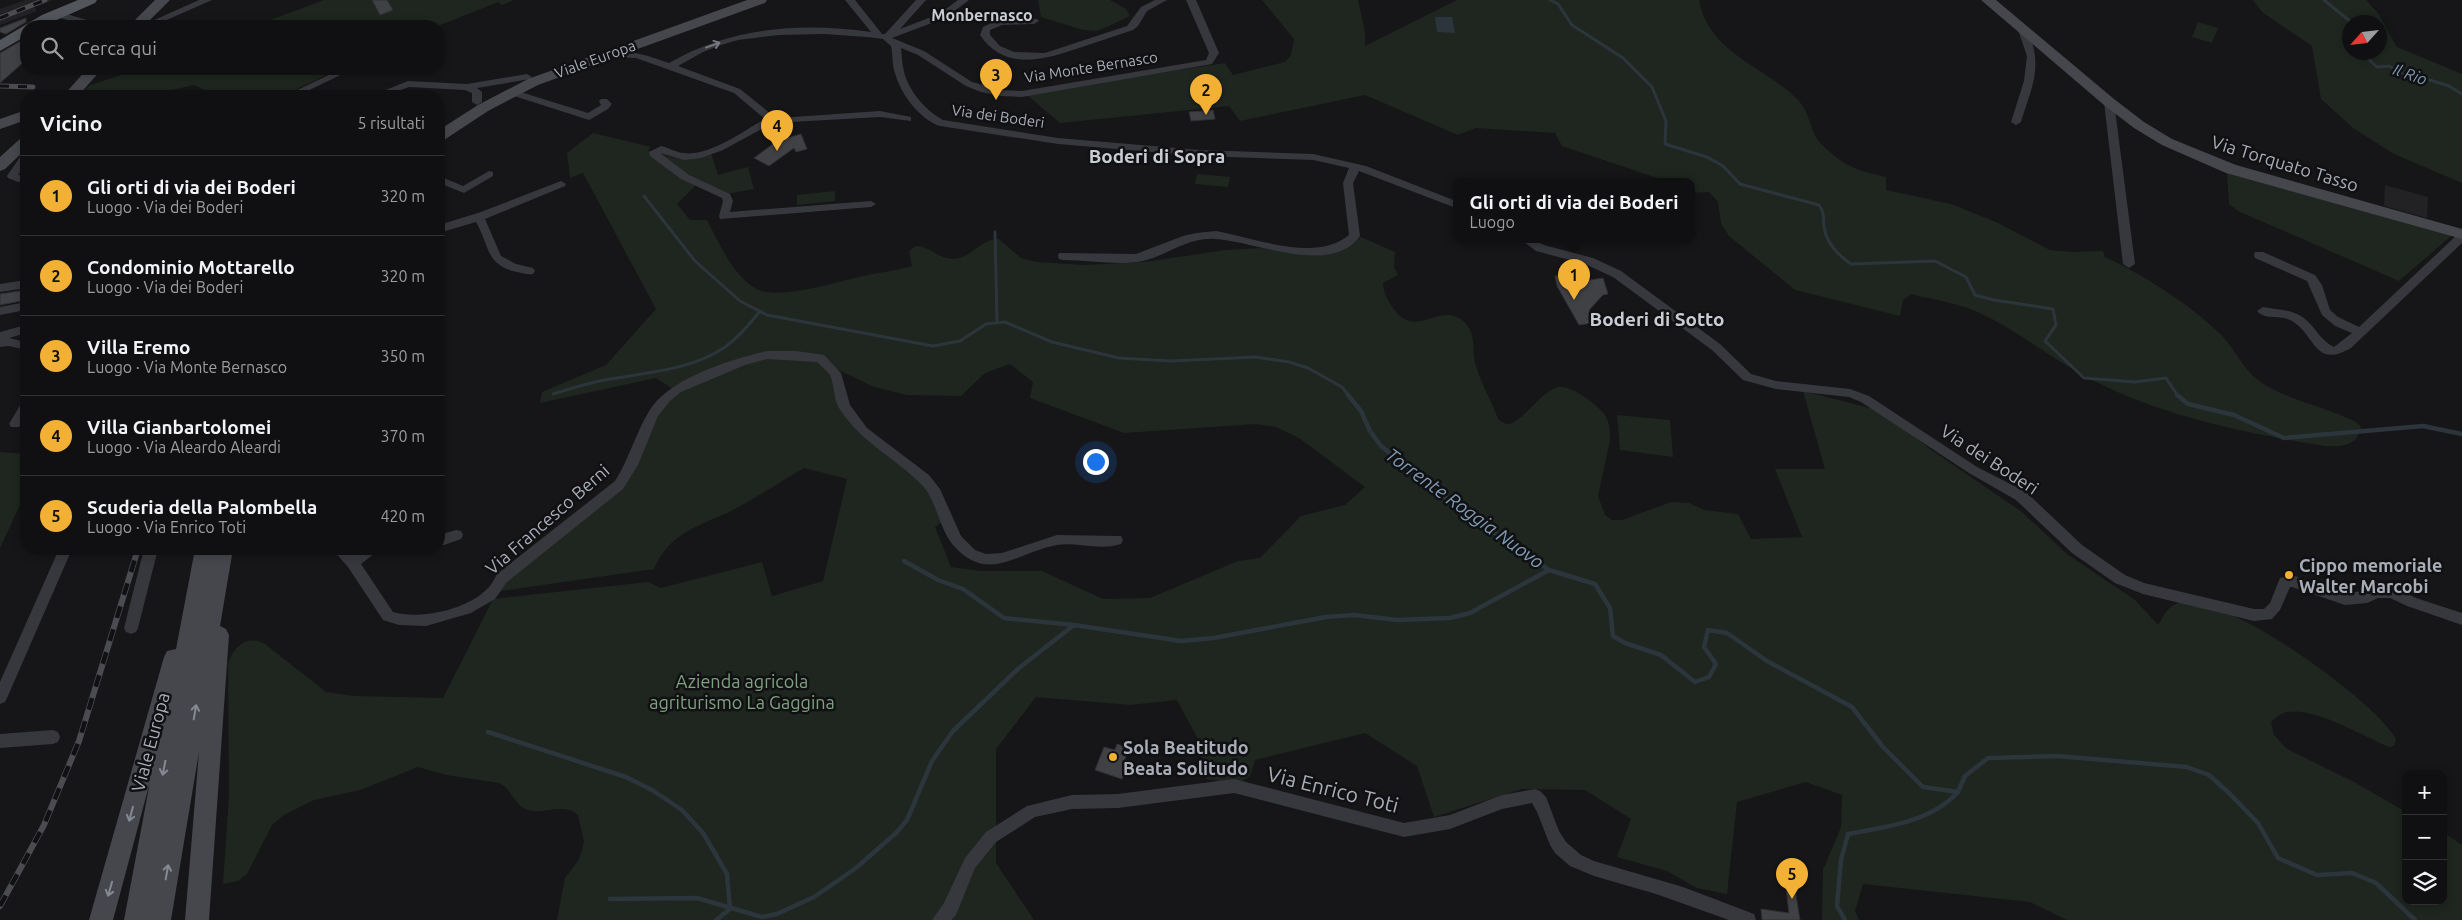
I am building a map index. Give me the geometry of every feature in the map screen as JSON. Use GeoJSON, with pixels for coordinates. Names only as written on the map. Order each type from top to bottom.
{"type":"FeatureCollection","features":[{"type":"Feature","properties":{"kind":"main road"},"geometry":{"type":"LineString","coordinates":[[44,20],[90,0]]}},
{"type":"Feature","properties":{"kind":"main road"},"geometry":{"type":"LineString","coordinates":[[0,46],[20,34]]}},
{"type":"Feature","properties":{"kind":"street"},"geometry":{"type":"LineString","coordinates":[[142,20],[162,0]]}},
{"type":"Feature","properties":{"kind":"street"},"geometry":{"type":"LineString","coordinates":[[160,20],[207,0]]}},
{"type":"Feature","properties":{"kind":"street","name":"Viale Europa"},"geometry":{"type":"LineString","coordinates":[[445,122],[476,102],[527,77],[740,0]]}},
{"type":"Feature","properties":{"kind":"street","name":"Viale Europa"},"geometry":{"type":"LineString","coordinates":[[445,133],[482,108],[511,92],[606,54],[760,0]]}},
{"type":"Feature","properties":{"kind":"street","name":"Via Monte Bernasco"},"geometry":{"type":"LineString","coordinates":[[850,0],[886,38],[921,53],[969,84],[984,90],[1022,94],[1209,62],[1214,53],[1191,0]]}},
{"type":"Feature","properties":{"kind":"street"},"geometry":{"type":"LineString","coordinates":[[886,38],[921,0]]}},
{"type":"Feature","properties":{"kind":"street"},"geometry":{"type":"LineString","coordinates":[[670,67],[704,48],[730,40],[806,31],[886,38],[942,16],[964,0]]}},
{"type":"Feature","properties":{"kind":"street","name":"Via Monte Bernasco"},"geometry":{"type":"LineString","coordinates":[[1034,21],[1000,22],[986,29],[985,35],[988,42],[1012,55],[1032,58],[1046,56],[1130,28],[1135,24],[1144,9],[1162,0]]}},
{"type":"Feature","properties":{"kind":"street","name":"Via Torquato Tasso"},"geometry":{"type":"LineString","coordinates":[[1988,0],[2109,102],[2139,125],[2167,142],[2210,162],[2462,236]]}},
{"type":"Feature","properties":{"kind":"street"},"geometry":{"type":"LineString","coordinates":[[56,14],[77,20]]}},
{"type":"Feature","properties":{"kind":"street"},"geometry":{"type":"LineString","coordinates":[[2016,122],[2029,81],[2032,56],[2023,30]]}},
{"type":"Feature","properties":{"kind":"street","name":"Via dei Boderi"},"geometry":{"type":"LineString","coordinates":[[886,38],[897,52],[899,72],[922,110],[931,120],[950,126],[1058,141],[1200,153],[1313,157],[1355,166],[1453,204]]}},
{"type":"Feature","properties":{"kind":"street"},"geometry":{"type":"LineString","coordinates":[[606,54],[637,55],[737,91],[748,97],[771,120]]}},
{"type":"Feature","properties":{"kind":"street"},"geometry":{"type":"LineString","coordinates":[[76,90],[89,75]]}},
{"type":"Feature","properties":{"kind":"street"},"geometry":{"type":"LineString","coordinates":[[303,90],[335,75]]}},
{"type":"Feature","properties":{"kind":"street"},"geometry":{"type":"LineString","coordinates":[[392,90],[408,84],[467,87],[527,77]]}},
{"type":"Feature","properties":{"kind":"street"},"geometry":{"type":"LineString","coordinates":[[467,87],[477,92],[476,102]]}},
{"type":"Feature","properties":{"kind":"street"},"geometry":{"type":"LineString","coordinates":[[511,92],[589,117],[607,104],[604,101]]}},
{"type":"Feature","properties":{"kind":"street"},"geometry":{"type":"LineString","coordinates":[[2109,102],[2129,264]]}},
{"type":"Feature","properties":{"kind":"street"},"geometry":{"type":"LineString","coordinates":[[871,204],[724,216],[728,201],[726,196],[685,177],[654,154],[654,152],[661,149],[677,156],[689,157],[707,153],[771,120],[880,114],[907,119]]}},
{"type":"Feature","properties":{"kind":"street"},"geometry":{"type":"LineString","coordinates":[[0,124],[20,117]]}},
{"type":"Feature","properties":{"kind":"street"},"geometry":{"type":"LineString","coordinates":[[1,167],[20,147]]}},
{"type":"Feature","properties":{"kind":"street"},"geometry":{"type":"LineString","coordinates":[[20,165],[12,176],[20,179]]}},
{"type":"Feature","properties":{"kind":"street"},"geometry":{"type":"LineString","coordinates":[[1063,256],[1143,257],[1188,237],[1215,235],[1305,251],[1330,252],[1342,248],[1355,236],[1348,184],[1355,166]]}},
{"type":"Feature","properties":{"kind":"street"},"geometry":{"type":"LineString","coordinates":[[445,182],[464,190],[488,174]]}},
{"type":"Feature","properties":{"kind":"street"},"geometry":{"type":"LineString","coordinates":[[445,227],[479,218],[516,200],[560,184]]}},
{"type":"Feature","properties":{"kind":"street"},"geometry":{"type":"LineString","coordinates":[[479,218],[499,263],[508,268],[529,271]]}},
{"type":"Feature","properties":{"kind":"street","name":"Via Torquato Tasso"},"geometry":{"type":"LineString","coordinates":[[2263,311],[2294,316],[2331,352],[2335,352],[2347,346],[2462,236]]}},
{"type":"Feature","properties":{"kind":"street","name":"Via dei Boderi"},"geometry":{"type":"LineString","coordinates":[[1532,243],[1540,248],[1589,261],[1617,274],[1716,347],[1747,376],[1776,385],[1850,393],[1865,399],[1973,470],[2021,496],[2097,565],[2120,579],[2135,585],[2254,615],[2268,615],[2275,606],[2285,582],[2292,581],[2345,599],[2367,597],[2377,592],[2391,592],[2412,602],[2462,619]]}},
{"type":"Feature","properties":{"kind":"street"},"geometry":{"type":"LineString","coordinates":[[2259,256],[2311,278],[2317,284],[2322,307],[2327,314],[2360,332]]}},
{"type":"Feature","properties":{"kind":"street"},"geometry":{"type":"LineString","coordinates":[[0,288],[20,285]]}},
{"type":"Feature","properties":{"kind":"street"},"geometry":{"type":"LineString","coordinates":[[0,311],[20,307]]}},
{"type":"Feature","properties":{"kind":"street"},"geometry":{"type":"LineString","coordinates":[[0,336],[20,331]]}},
{"type":"Feature","properties":{"kind":"street"},"geometry":{"type":"LineString","coordinates":[[0,343],[9,342],[20,345]]}},
{"type":"Feature","properties":{"kind":"street","name":"Via Francesco Berni"},"geometry":{"type":"LineString","coordinates":[[345,555],[353,563],[388,616],[396,619],[422,622],[440,618],[489,596],[502,578],[619,485],[632,465],[653,414],[666,398],[677,390],[720,370],[767,355],[796,355],[820,358],[835,373],[844,407],[863,431],[925,479],[935,493],[956,539],[970,554],[985,560],[1002,558],[1057,540],[1068,539],[1098,542],[1116,540]]}},
{"type":"Feature","properties":{"kind":"street"},"geometry":{"type":"LineString","coordinates":[[15,424],[20,415]]}},
{"type":"Feature","properties":{"kind":"street"},"geometry":{"type":"LineString","coordinates":[[445,540],[456,535]]}},
{"type":"Feature","properties":{"kind":"street"},"geometry":{"type":"LineString","coordinates":[[0,698],[62,555]]}},
{"type":"Feature","properties":{"kind":"street"},"geometry":{"type":"LineString","coordinates":[[131,628],[149,555]]}},
{"type":"Feature","properties":{"kind":"street"},"geometry":{"type":"LineString","coordinates":[[196,920],[221,604],[213,555]]}},
{"type":"Feature","properties":{"kind":"street","name":"Viale Europa"},"geometry":{"type":"LineString","coordinates":[[101,920],[186,611],[213,555]]}},
{"type":"Feature","properties":{"kind":"street","name":"Viale Europa"},"geometry":{"type":"LineString","coordinates":[[136,920],[213,555]]}},
{"type":"Feature","properties":{"kind":"street","name":"Viale Europa"},"geometry":{"type":"LineString","coordinates":[[159,920],[213,555]]}},
{"type":"Feature","properties":{"kind":"street"},"geometry":{"type":"LineString","coordinates":[[353,563],[363,555]]}},
{"type":"Feature","properties":{"kind":"street"},"geometry":{"type":"LineString","coordinates":[[0,741],[53,737]]}},
{"type":"Feature","properties":{"kind":"street","name":"Via Enrico Toti"},"geometry":{"type":"LineString","coordinates":[[940,920],[950,909],[970,863],[990,837],[1032,811],[1072,802],[1118,801],[1234,786],[1404,830],[1450,822],[1514,798],[1534,796],[1542,803],[1551,836],[1569,856],[1594,868],[1688,897],[1748,920]]}},
{"type":"Feature","properties":{"kind":"shaded area"},"geometry":{"type":"Polygon","coordinates":[[[25,0],[53,0],[34,7],[37,11],[0,25],[0,9],[25,0]]]}},
{"type":"Feature","properties":{"kind":"shaded area"},"geometry":{"type":"Polygon","coordinates":[[[1435,17],[1452,17],[1455,33],[1437,32],[1435,17]]]}},
{"type":"Feature","properties":{"kind":"shaded area"},"geometry":{"type":"Polygon","coordinates":[[[2385,185],[2428,197],[2427,218],[2384,206],[2385,185]]]}},
{"type":"Feature","properties":{"kind":"green space"},"geometry":{"type":"Polygon","coordinates":[[[324,0],[514,0],[502,5],[498,2],[445,23],[445,20],[270,20],[324,0]]]}},
{"type":"Feature","properties":{"kind":"green space"},"geometry":{"type":"Polygon","coordinates":[[[1038,0],[1110,0],[1126,9],[1130,16],[1098,31],[1083,30],[1041,17],[1038,0]]]}},
{"type":"Feature","properties":{"kind":"green space"},"geometry":{"type":"Polygon","coordinates":[[[1262,0],[1358,0],[1365,32],[1365,46],[1457,0],[1699,0],[1704,18],[1713,33],[1739,56],[1796,98],[1806,113],[1814,134],[1822,145],[1850,166],[1886,177],[1886,190],[1951,204],[1996,222],[2050,250],[2072,252],[2103,251],[2105,257],[2135,272],[2197,313],[2222,336],[2258,380],[2281,393],[2356,422],[2361,427],[2359,433],[2357,438],[2349,444],[2326,446],[2237,430],[2178,414],[2121,394],[2065,365],[1995,321],[1964,307],[1911,294],[1903,300],[1900,316],[1795,290],[1729,236],[1721,223],[1718,202],[1709,192],[1695,193],[1695,178],[1657,178],[1562,146],[1555,133],[1476,128],[1458,135],[1365,95],[1240,121],[1229,106],[1060,123],[1025,93],[1225,63],[1233,75],[1285,62],[1291,55],[1294,39],[1262,0]]]}},
{"type":"Feature","properties":{"kind":"green space"},"geometry":{"type":"Polygon","coordinates":[[[2253,0],[2366,0],[2379,15],[2342,15],[2342,60],[2387,60],[2387,29],[2397,47],[2462,74],[2462,183],[2394,154],[2353,128],[2321,99],[2312,46],[2262,12],[2253,0]]]}},
{"type":"Feature","properties":{"kind":"green space"},"geometry":{"type":"Polygon","coordinates":[[[2198,22],[2218,28],[2212,43],[2192,37],[2198,22]]]}},
{"type":"Feature","properties":{"kind":"green space"},"geometry":{"type":"Polygon","coordinates":[[[121,75],[326,75],[295,90],[204,90],[194,85],[172,90],[85,90],[90,85],[121,75]]]}},
{"type":"Feature","properties":{"kind":"green space","name":"Azienda agricola agriturismo La Gaggina"},"geometry":{"type":"Polygon","coordinates":[[[593,133],[651,147],[648,151],[680,159],[689,159],[711,153],[718,175],[748,167],[754,189],[726,194],[699,182],[677,204],[690,220],[707,220],[721,248],[739,275],[755,288],[765,292],[777,293],[808,289],[912,266],[909,251],[916,246],[953,259],[965,256],[986,242],[999,239],[1021,258],[1036,262],[1084,265],[1144,262],[1226,250],[1261,248],[1314,256],[1334,253],[1344,249],[1361,237],[1395,252],[1394,267],[1398,275],[1383,283],[1387,299],[1402,318],[1420,321],[1449,315],[1458,317],[1467,325],[1472,334],[1478,373],[1498,419],[1507,424],[1514,422],[1545,394],[1558,387],[1570,389],[1592,402],[1603,412],[1608,422],[1610,440],[1598,496],[1605,515],[1612,520],[1622,520],[1671,502],[1689,503],[1704,510],[1738,514],[1751,539],[1802,537],[1775,469],[1825,469],[1803,391],[1885,412],[1930,449],[2022,512],[2067,554],[2135,600],[2158,625],[2168,610],[2178,603],[2229,614],[2257,628],[2301,655],[2369,708],[2385,724],[2396,739],[2394,746],[2389,747],[2325,718],[2311,714],[2287,712],[2276,717],[2271,722],[2274,735],[2287,749],[2356,783],[2402,810],[2402,905],[2447,905],[2447,835],[2462,845],[2462,920],[2067,920],[2030,902],[1863,884],[1855,911],[1859,920],[1822,920],[1823,870],[1841,827],[1842,795],[1806,782],[1737,802],[1727,894],[1697,888],[1667,871],[1617,857],[1631,819],[1585,790],[1522,789],[1434,817],[1417,766],[1365,733],[1255,760],[1250,776],[1238,784],[1206,779],[1199,741],[1177,700],[1130,705],[1036,697],[996,749],[996,863],[1034,920],[557,920],[565,878],[578,861],[584,841],[578,815],[567,809],[528,810],[520,805],[507,789],[499,783],[446,775],[418,767],[360,790],[314,800],[284,815],[272,825],[247,874],[238,881],[223,884],[229,795],[228,664],[233,652],[247,641],[258,641],[265,644],[326,692],[354,696],[443,698],[493,599],[648,582],[661,588],[762,562],[772,596],[823,581],[847,479],[804,468],[731,511],[686,532],[668,547],[654,569],[501,591],[498,586],[620,485],[655,415],[673,389],[656,378],[540,403],[542,392],[606,365],[656,309],[583,173],[570,178],[567,153],[593,133]],[[822,362],[833,374],[842,410],[924,483],[943,521],[935,527],[951,567],[981,571],[1042,571],[1103,599],[1150,598],[1238,561],[1260,558],[1301,516],[1345,505],[1365,487],[1299,438],[1276,427],[1256,424],[1124,433],[1030,398],[1033,382],[1010,364],[985,373],[961,396],[907,395],[874,387],[822,362]]]}},
{"type":"Feature","properties":{"kind":"green space"},"geometry":{"type":"Polygon","coordinates":[[[2227,171],[2451,236],[2399,281],[2238,211],[2229,204],[2227,171]]]}},
{"type":"Feature","properties":{"kind":"green space"},"geometry":{"type":"Polygon","coordinates":[[[1197,174],[1230,177],[1228,187],[1195,184],[1197,174]]]}},
{"type":"Feature","properties":{"kind":"green space"},"geometry":{"type":"Polygon","coordinates":[[[835,191],[835,201],[797,205],[797,195],[835,191]]]}},
{"type":"Feature","properties":{"kind":"green space"},"geometry":{"type":"Polygon","coordinates":[[[1617,415],[1670,420],[1673,457],[1620,450],[1617,415]]]}},
{"type":"Feature","properties":{"kind":"green space"},"geometry":{"type":"Polygon","coordinates":[[[0,452],[20,454],[20,505],[0,548],[0,452]]]}},
{"type":"Feature","properties":{"kind":"building"},"geometry":{"type":"Polygon","coordinates":[[[372,0],[387,0],[393,10],[380,15],[372,0]]]}},
{"type":"Feature","properties":{"kind":"building"},"geometry":{"type":"Polygon","coordinates":[[[20,20],[20,26],[6,34],[0,32],[0,28],[20,20]]]}},
{"type":"Feature","properties":{"kind":"building"},"geometry":{"type":"Polygon","coordinates":[[[20,41],[20,65],[0,83],[0,53],[20,41]]]}},
{"type":"Feature","properties":{"kind":"building"},"geometry":{"type":"Polygon","coordinates":[[[1213,110],[1215,119],[1191,121],[1189,112],[1213,110]]]}},
{"type":"Feature","properties":{"kind":"building"},"geometry":{"type":"Polygon","coordinates":[[[801,134],[807,149],[796,152],[794,148],[769,166],[754,158],[777,141],[801,134]]]}},
{"type":"Feature","properties":{"kind":"building"},"geometry":{"type":"Polygon","coordinates":[[[1574,275],[1577,282],[1603,278],[1608,294],[1603,295],[1589,310],[1593,317],[1588,318],[1592,323],[1579,325],[1557,286],[1555,276],[1574,275]]]}},
{"type":"Feature","properties":{"kind":"building"},"geometry":{"type":"Polygon","coordinates":[[[20,291],[20,301],[0,305],[0,294],[20,291]]]}},
{"type":"Feature","properties":{"kind":"building","name":"Sola Beatitudo Beata Solitudo"},"geometry":{"type":"Polygon","coordinates":[[[1117,744],[1129,748],[1123,764],[1125,769],[1122,779],[1095,770],[1104,747],[1115,750],[1117,744]]]}},
{"type":"Feature","properties":{"kind":"building"},"geometry":{"type":"Polygon","coordinates":[[[1786,888],[1795,889],[1800,920],[1762,920],[1761,909],[1789,913],[1786,888]]]}},
{"type":"Feature","properties":{"kind":"waterway"},"geometry":{"type":"LineString","coordinates":[[1550,0],[1558,4],[1572,25],[1623,58],[1652,87],[1666,121],[1665,144],[1707,157],[1723,166],[1740,184],[1819,205],[1823,213],[1827,238],[1837,253],[1851,264],[1935,261],[1966,277],[1975,295],[1994,300],[2053,309],[2056,325],[2045,341],[2084,378],[2135,382],[2166,378],[2178,396]]}},
{"type":"Feature","properties":{"kind":"waterway","name":"Il Rio"},"geometry":{"type":"LineString","coordinates":[[2324,0],[2342,15]]}},
{"type":"Feature","properties":{"kind":"waterway","name":"Il Rio"},"geometry":{"type":"LineString","coordinates":[[2370,60],[2377,67],[2389,66],[2406,76],[2423,78],[2449,86],[2462,94]]}},
{"type":"Feature","properties":{"kind":"waterway","name":"Torrente Roggia Nuovo"},"geometry":{"type":"LineString","coordinates":[[644,196],[695,261],[740,301],[760,311]]}},
{"type":"Feature","properties":{"kind":"waterway"},"geometry":{"type":"LineString","coordinates":[[995,232],[997,321]]}},
{"type":"Feature","properties":{"kind":"waterway"},"geometry":{"type":"LineString","coordinates":[[553,394],[620,377],[667,370],[697,361],[725,347],[744,330],[760,311]]}},
{"type":"Feature","properties":{"kind":"waterway","name":"Torrente Roggia Nuovo"},"geometry":{"type":"LineString","coordinates":[[760,311],[767,315],[933,346],[960,341],[986,324],[1005,322],[1052,342],[1119,358],[1171,361],[1256,357],[1289,362],[1308,368],[1342,387],[1349,396]]}},
{"type":"Feature","properties":{"kind":"waterway","name":"Torrente Roggia Nuovo"},"geometry":{"type":"LineString","coordinates":[[1348,395],[1361,411],[1370,431],[1381,446],[1465,513],[1549,570]]}},
{"type":"Feature","properties":{"kind":"waterway"},"geometry":{"type":"LineString","coordinates":[[2178,396],[2188,404],[2234,415],[2284,438],[2423,426],[2462,434]]}},
{"type":"Feature","properties":{"kind":"waterway"},"geometry":{"type":"LineString","coordinates":[[904,561],[938,580],[963,589],[1004,618],[1074,625]]}},
{"type":"Feature","properties":{"kind":"waterway"},"geometry":{"type":"LineString","coordinates":[[1074,625],[1181,641],[1214,638],[1326,617],[1354,615],[1397,620],[1450,618],[1470,613],[1549,570]]}},
{"type":"Feature","properties":{"kind":"waterway","name":"Torrente Roggia Nuovo"},"geometry":{"type":"LineString","coordinates":[[1549,570],[1595,584],[1610,608],[1613,636],[1625,643],[1661,655],[1695,682],[1709,677],[1716,664],[1704,647],[1708,630],[1727,633],[1767,661],[1852,707],[1883,747],[1923,787],[1958,792]]}},
{"type":"Feature","properties":{"kind":"waterway"},"geometry":{"type":"LineString","coordinates":[[730,908],[762,917],[777,914],[814,897],[856,868],[896,833],[907,820],[932,761],[953,731],[1019,668],[1074,625]]}},
{"type":"Feature","properties":{"kind":"waterway"},"geometry":{"type":"LineString","coordinates":[[488,732],[626,777],[652,790],[682,810],[703,833],[727,874],[730,908]]}},
{"type":"Feature","properties":{"kind":"waterway","name":"Torrente Roggia Nuovo"},"geometry":{"type":"LineString","coordinates":[[1958,792],[1965,776],[1988,758],[2057,756],[2187,767],[2209,775],[2229,793],[2258,823],[2278,858],[2317,875],[2352,873],[2376,883],[2415,920]]}},
{"type":"Feature","properties":{"kind":"waterway"},"geometry":{"type":"LineString","coordinates":[[1845,920],[1837,906],[1841,860],[1848,834],[1892,826],[1921,817],[1947,802],[1958,792]]}},
{"type":"Feature","properties":{"kind":"waterway"},"geometry":{"type":"LineString","coordinates":[[610,899],[697,898],[730,908]]}},
{"type":"Feature","properties":{"kind":"waterway"},"geometry":{"type":"LineString","coordinates":[[716,920],[730,908]]}},
{"type":"Feature","properties":{"kind":"railway"},"geometry":{"type":"LineString","coordinates":[[0,18],[45,0]]}},
{"type":"Feature","properties":{"kind":"railway"},"geometry":{"type":"LineString","coordinates":[[0,86],[33,87]]}},
{"type":"Feature","properties":{"kind":"railway"},"geometry":{"type":"LineString","coordinates":[[0,906],[44,825],[79,741],[136,555]]}},
{"type":"Feature","properties":{"kind":"place","name":"Villa Eremo"},"geometry":{"type":"Point","coordinates":[996,100]}},
{"type":"Feature","properties":{"kind":"place","name":"Condominio Mottarello"},"geometry":{"type":"Point","coordinates":[1206,115]}},
{"type":"Feature","properties":{"kind":"place","name":"Villa Gianbartolomei"},"geometry":{"type":"Point","coordinates":[777,151]}},
{"type":"Feature","properties":{"kind":"place","name":"Gli orti di via dei Boderi"},"geometry":{"type":"Point","coordinates":[1574,300]}},
{"type":"Feature","properties":{"kind":"place","name":"Cippo memoriale Walter Marcobi"},"geometry":{"type":"Point","coordinates":[2289,575]}},
{"type":"Feature","properties":{"kind":"place","name":"Sola Beatitudo Beata Solitudo"},"geometry":{"type":"Point","coordinates":[1113,757]}},
{"type":"Feature","properties":{"kind":"place","name":"Scuderia della Palombella"},"geometry":{"type":"Point","coordinates":[1792,899]}},
{"type":"Feature","properties":{"kind":"district","name":"Monbernasco"},"geometry":{"type":"Point","coordinates":[982,15]}},
{"type":"Feature","properties":{"kind":"district","name":"Boderi di Sopra"},"geometry":{"type":"Point","coordinates":[1157,156]}},
{"type":"Feature","properties":{"kind":"district","name":"Boderi di Sotto"},"geometry":{"type":"Point","coordinates":[1657,319]}}]}
